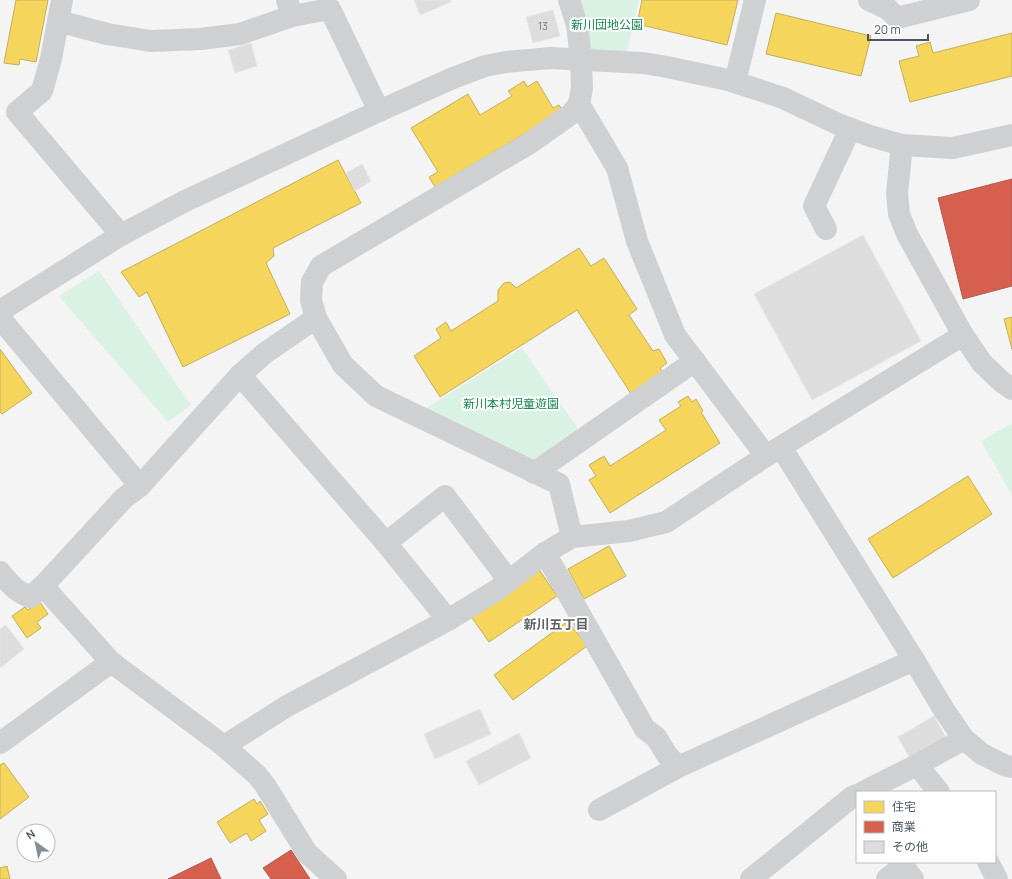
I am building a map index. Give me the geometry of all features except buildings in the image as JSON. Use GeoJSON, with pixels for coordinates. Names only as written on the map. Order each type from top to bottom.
{"type":"FeatureCollection","features":[{"type":"Feature","properties":{"kind":"street"},"geometry":{"type":"LineString","coordinates":[[62,0],[51,59],[42,91],[17,112],[121,235]]}},
{"type":"Feature","properties":{"kind":"street"},"geometry":{"type":"LineString","coordinates":[[569,0],[577,25],[581,59],[582,88],[579,104],[571,114],[530,143],[321,266],[312,282],[311,300],[316,318],[343,365],[376,396],[559,484],[572,537]]}},
{"type":"Feature","properties":{"kind":"street"},"geometry":{"type":"LineString","coordinates":[[735,82],[755,0]]}},
{"type":"Feature","properties":{"kind":"street"},"geometry":{"type":"LineString","coordinates":[[869,0],[888,10],[897,18],[969,0]]}},
{"type":"Feature","properties":{"kind":"street"},"geometry":{"type":"LineString","coordinates":[[58,21],[107,34],[151,40],[201,39],[240,34],[290,8],[330,9],[379,110]]}},
{"type":"Feature","properties":{"kind":"street"},"geometry":{"type":"LineString","coordinates":[[140,486],[0,312],[121,235],[192,198],[379,110],[453,78],[485,66],[506,62],[551,58],[643,63],[735,82],[783,98],[850,129],[902,146],[953,148],[1012,135]]}},
{"type":"Feature","properties":{"kind":"street"},"geometry":{"type":"LineString","coordinates":[[579,104],[617,168],[637,241],[675,335],[695,362],[773,452],[914,660],[964,740],[982,754],[1006,766],[1012,767]]}},
{"type":"Feature","properties":{"kind":"street"},"geometry":{"type":"LineString","coordinates":[[826,229],[814,206],[850,129]]}},
{"type":"Feature","properties":{"kind":"street"},"geometry":{"type":"LineString","coordinates":[[902,146],[897,193],[899,214],[907,234],[963,336],[982,363],[1002,382],[1012,389]]}},
{"type":"Feature","properties":{"kind":"street"},"geometry":{"type":"LineString","coordinates":[[0,572],[12,587],[19,593],[30,598],[43,586],[124,498],[140,486],[240,375],[265,353],[316,318]]}},
{"type":"Feature","properties":{"kind":"street"},"geometry":{"type":"LineString","coordinates":[[224,746],[287,706],[448,620],[497,590],[545,553],[572,537],[629,531],[666,522],[773,452],[963,336]]}},
{"type":"Feature","properties":{"kind":"street"},"geometry":{"type":"LineString","coordinates":[[534,473],[695,362]]}},
{"type":"Feature","properties":{"kind":"street"},"geometry":{"type":"LineString","coordinates":[[240,375],[386,543],[448,620]]}},
{"type":"Feature","properties":{"kind":"street"},"geometry":{"type":"LineString","coordinates":[[386,543],[445,496],[509,580]]}},
{"type":"Feature","properties":{"kind":"street"},"geometry":{"type":"LineString","coordinates":[[545,553],[645,729],[656,737],[667,755],[678,767]]}},
{"type":"Feature","properties":{"kind":"street"},"geometry":{"type":"LineString","coordinates":[[43,586],[112,662],[224,746],[257,775],[265,785],[306,853],[336,879]]}},
{"type":"Feature","properties":{"kind":"street"},"geometry":{"type":"LineString","coordinates":[[599,810],[678,767],[914,660]]}},
{"type":"Feature","properties":{"kind":"street"},"geometry":{"type":"LineString","coordinates":[[0,743],[112,662]]}},
{"type":"Feature","properties":{"kind":"street"},"geometry":{"type":"LineString","coordinates":[[868,791],[964,740]]}},
{"type":"Feature","properties":{"kind":"street"},"geometry":{"type":"LineString","coordinates":[[917,765],[938,791]]}},
{"type":"Feature","properties":{"kind":"street"},"geometry":{"type":"LineString","coordinates":[[751,879],[856,798]]}},
{"type":"Feature","properties":{"kind":"street"},"geometry":{"type":"LineString","coordinates":[[989,863],[997,879]]}},
{"type":"Feature","properties":{"kind":"green space","name":"新川団地公園"},"geometry":{"type":"Polygon","coordinates":[[[575,0],[639,0],[626,55],[586,52],[575,0]]]}},
{"type":"Feature","properties":{"kind":"green space"},"geometry":{"type":"Polygon","coordinates":[[[99,271],[191,405],[168,422],[59,296],[99,271]]]}},
{"type":"Feature","properties":{"kind":"green space","name":"新川本村児童遊園"},"geometry":{"type":"Polygon","coordinates":[[[522,348],[583,436],[540,463],[425,409],[522,348]]]}},
{"type":"Feature","properties":{"kind":"green space"},"geometry":{"type":"Polygon","coordinates":[[[1012,424],[1012,495],[981,441],[1012,424]]]}},
{"type":"Feature","properties":{"kind":"district","name":"新川五丁目"},"geometry":{"type":"Point","coordinates":[556,624]}}]}
